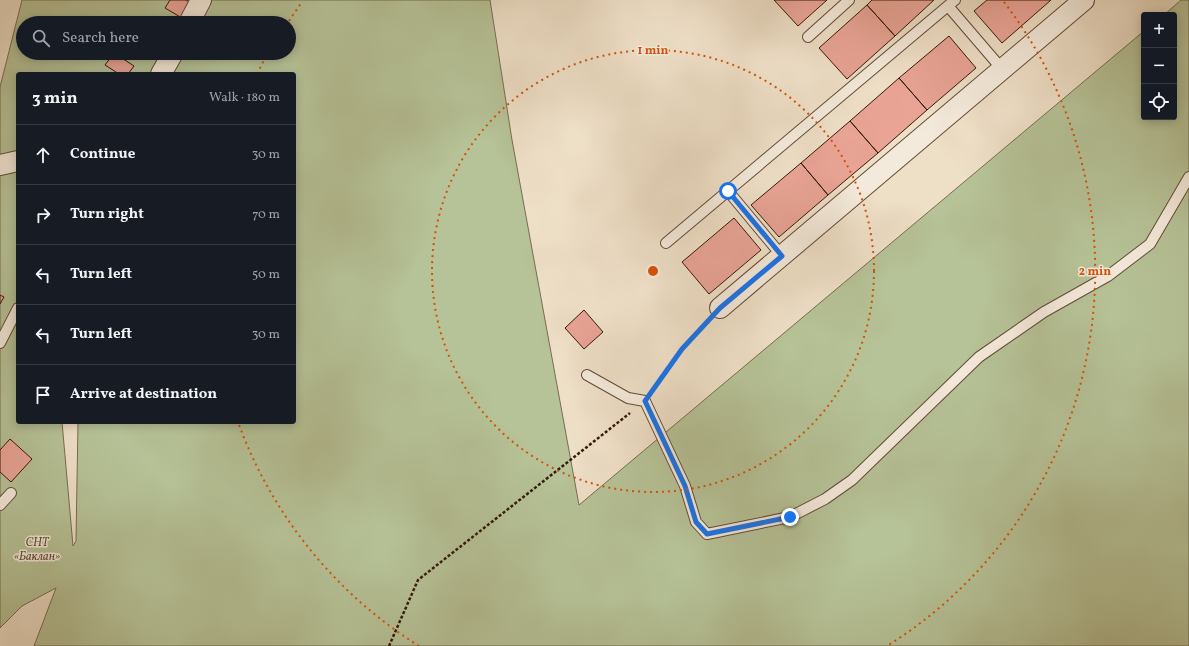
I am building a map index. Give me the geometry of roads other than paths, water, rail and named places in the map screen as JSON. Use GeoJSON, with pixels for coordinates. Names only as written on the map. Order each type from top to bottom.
{"type":"FeatureCollection","features":[{"type":"Feature","properties":{"kind":"street"},"geometry":{"type":"LineString","coordinates":[[193,16],[201,0]]}},
{"type":"Feature","properties":{"kind":"street"},"geometry":{"type":"LineString","coordinates":[[720,308],[1084,0]]}},
{"type":"Feature","properties":{"kind":"street"},"geometry":{"type":"LineString","coordinates":[[162,72],[169,60]]}},
{"type":"Feature","properties":{"kind":"street"},"geometry":{"type":"LineString","coordinates":[[0,165],[16,161]]}},
{"type":"Feature","properties":{"kind":"lane"},"geometry":{"type":"LineString","coordinates":[[808,37],[849,0]]}},
{"type":"Feature","properties":{"kind":"lane"},"geometry":{"type":"LineString","coordinates":[[666,243],[952,3],[1002,69]]}},
{"type":"Feature","properties":{"kind":"lane"},"geometry":{"type":"LineString","coordinates":[[587,375],[628,398],[645,401],[685,486],[696,522],[707,534],[790,517],[825,499],[852,480],[979,357],[1044,312],[1108,276],[1150,244],[1189,177]]}},
{"type":"Feature","properties":{"kind":"lane"},"geometry":{"type":"LineString","coordinates":[[728,191],[782,256]]}},
{"type":"Feature","properties":{"kind":"lane"},"geometry":{"type":"LineString","coordinates":[[0,343],[16,312]]}},
{"type":"Feature","properties":{"kind":"lane"},"geometry":{"type":"LineString","coordinates":[[0,505],[11,493]]}},
{"type":"Feature","properties":{"kind":"park label","name":"СНТ «Баклан»"},"geometry":{"type":"Point","coordinates":[37,550]}}]}
